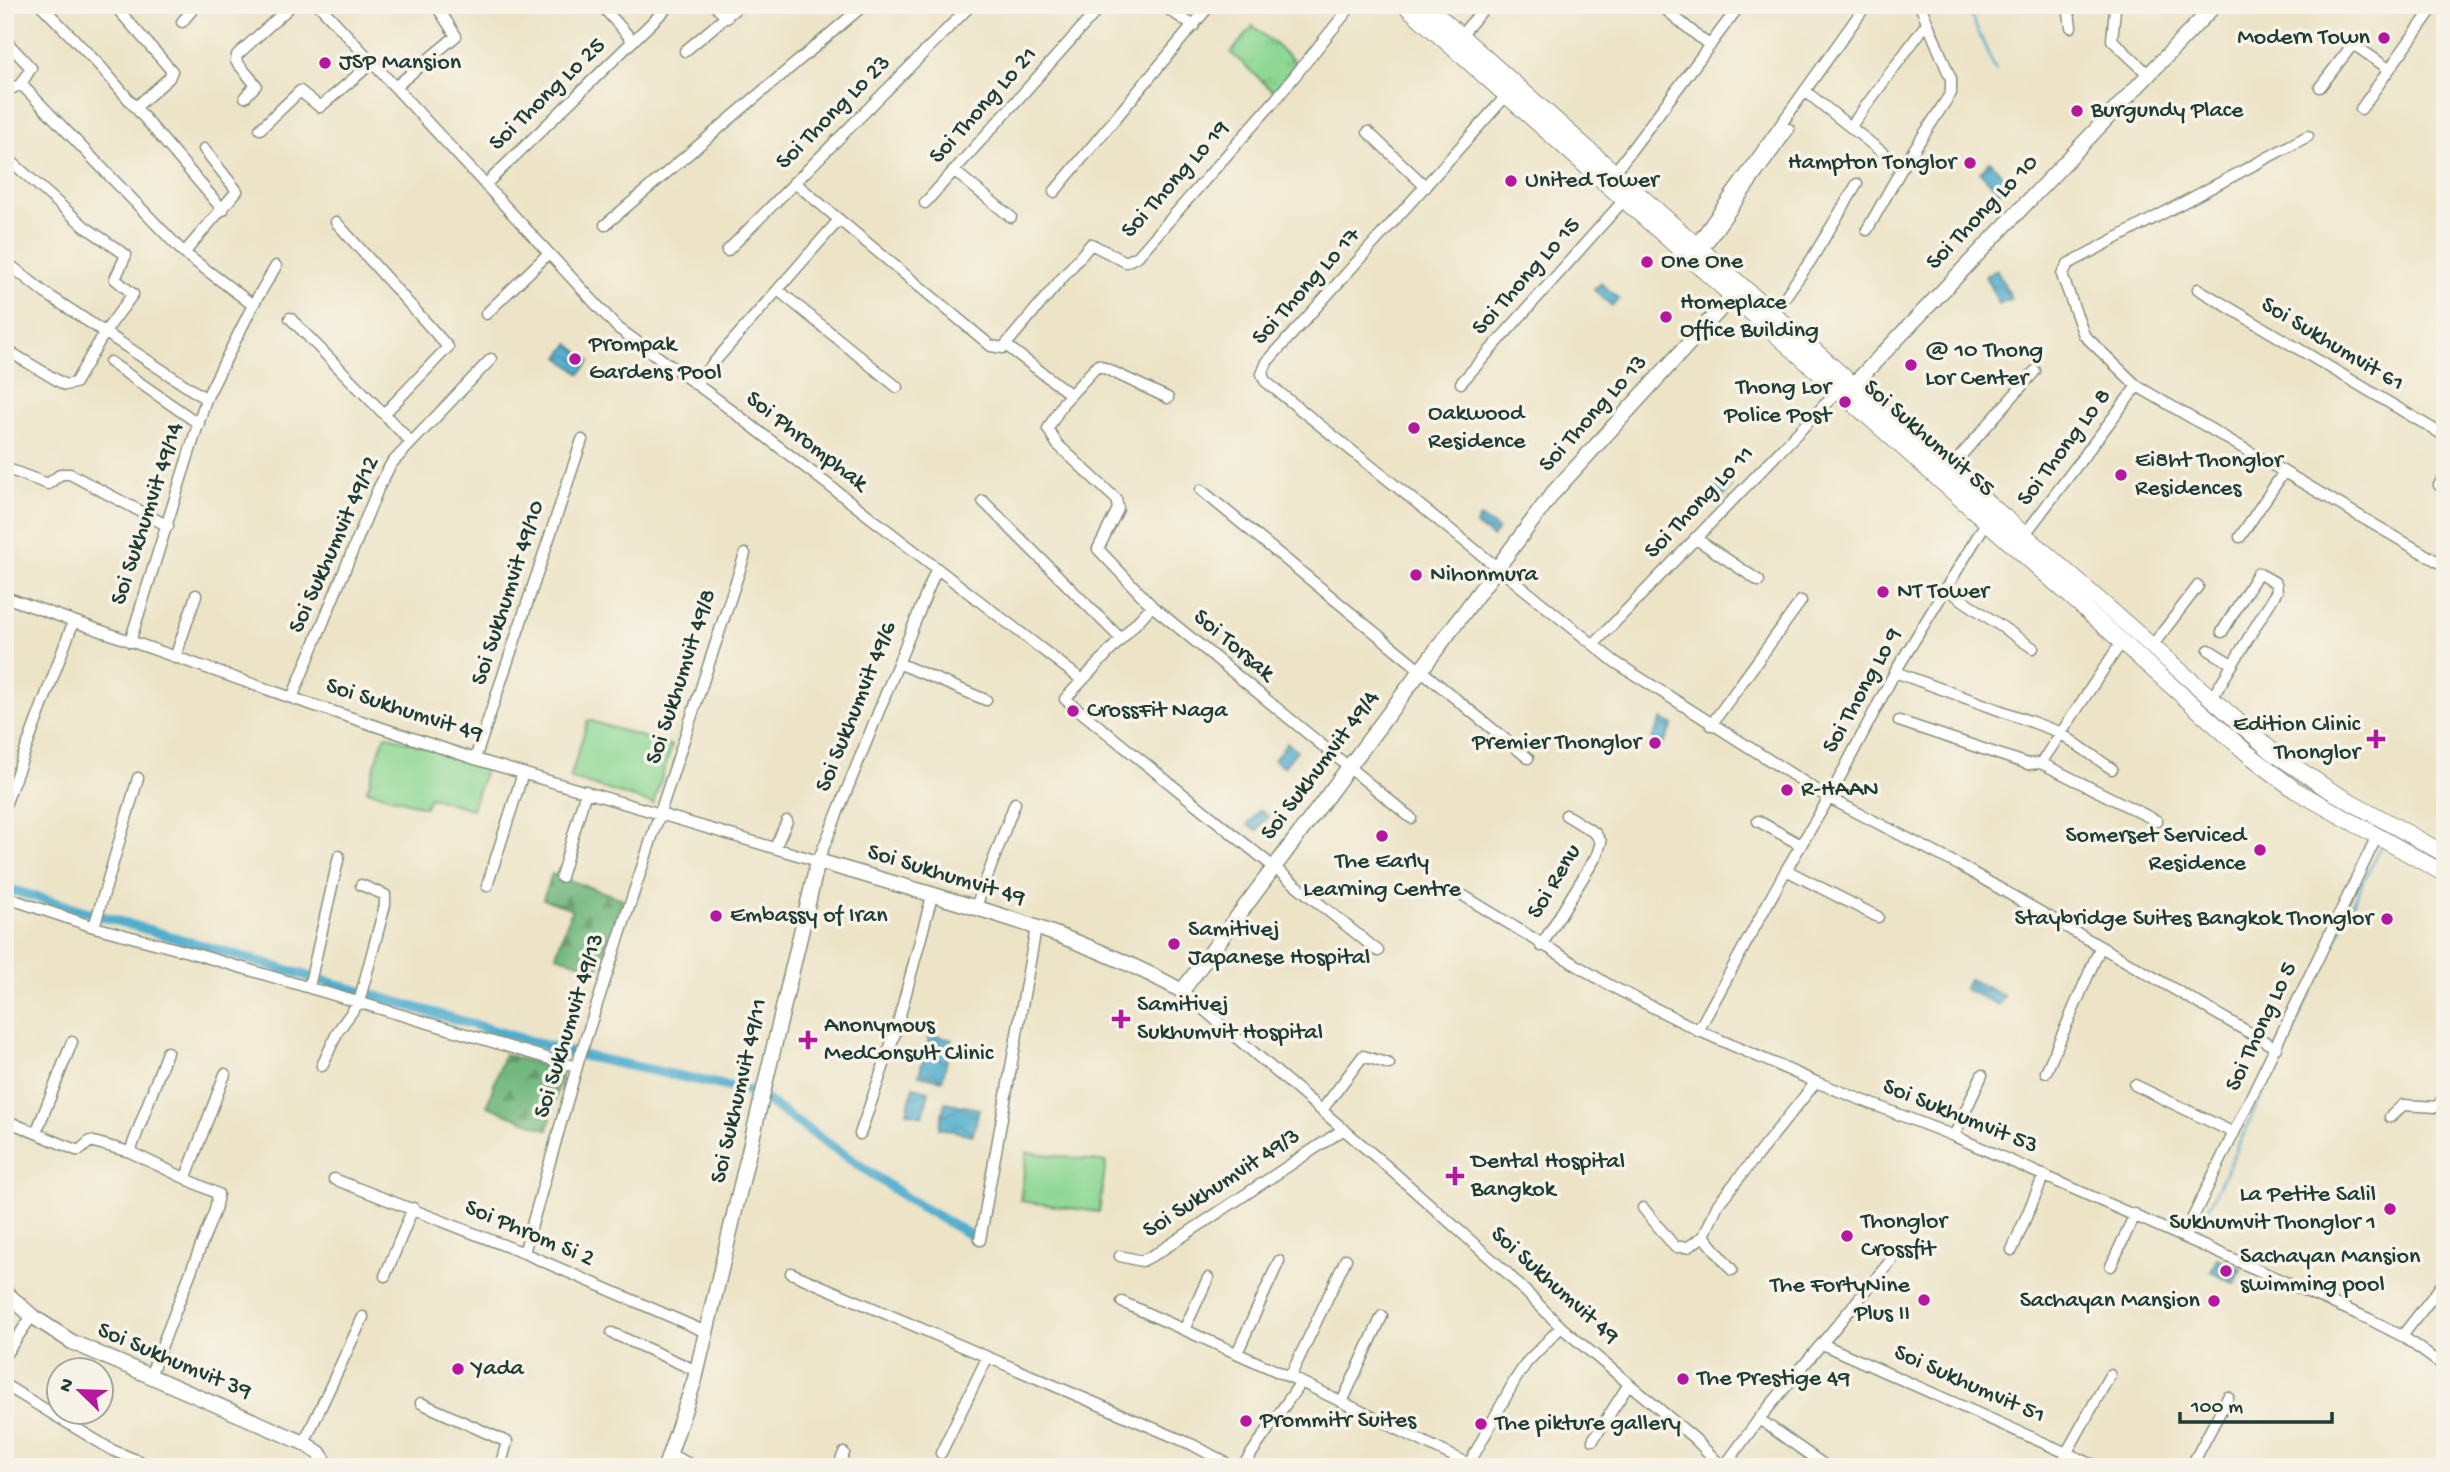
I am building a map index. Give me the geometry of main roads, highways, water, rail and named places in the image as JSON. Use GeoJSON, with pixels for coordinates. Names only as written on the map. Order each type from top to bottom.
{"type":"FeatureCollection","features":[{"type":"Feature","properties":{"kind":"main road","name":"Soi Sukhumvit 55"},"geometry":{"type":"LineString","coordinates":[[1405,5],[1456,41],[1845,388],[2020,540],[2133,628],[2301,772],[2443,869]]}},
{"type":"Feature","properties":{"kind":"main road","name":"Soi Sukhumvit 55"},"geometry":{"type":"LineString","coordinates":[[1426,5],[1456,41]]}},
{"type":"Feature","properties":{"kind":"main road","name":"Soi Sukhumvit 55"},"geometry":{"type":"LineString","coordinates":[[1629,195],[1698,248],[1736,290],[1773,314],[1845,388],[1950,468],[1993,516]]}},
{"type":"Feature","properties":{"kind":"main road","name":"Soi Sukhumvit 55"},"geometry":{"type":"LineString","coordinates":[[2020,540],[2121,643],[2274,775],[2381,829],[2445,854]]}},
{"type":"Feature","properties":{"kind":"main road"},"geometry":{"type":"LineString","coordinates":[[2121,643],[2133,628]]}},
{"type":"Feature","properties":{"kind":"main road"},"geometry":{"type":"LineString","coordinates":[[2141,661],[2152,646]]}},
{"type":"Feature","properties":{"kind":"water"},"geometry":{"type":"Polygon","coordinates":[[[1990,161],[2009,183],[1999,192],[1980,172],[1990,161]]]}},
{"type":"Feature","properties":{"kind":"water"},"geometry":{"type":"Polygon","coordinates":[[[1997,270],[2011,298],[1999,304],[1985,276],[1997,270]]]}},
{"type":"Feature","properties":{"kind":"water"},"geometry":{"type":"Polygon","coordinates":[[[1601,283],[1619,299],[1612,306],[1594,290],[1601,283]]]}},
{"type":"Feature","properties":{"kind":"water","name":"Prompak Gardens Pool"},"geometry":{"type":"Polygon","coordinates":[[[569,344],[590,361],[580,374],[559,357],[569,344]]]}},
{"type":"Feature","properties":{"kind":"water"},"geometry":{"type":"Polygon","coordinates":[[[1722,480],[1731,487],[1719,502],[1710,495],[1722,480]]]}},
{"type":"Feature","properties":{"kind":"water"},"geometry":{"type":"Polygon","coordinates":[[[1480,517],[1498,529],[1492,537],[1476,525],[1480,517]]]}},
{"type":"Feature","properties":{"kind":"water"},"geometry":{"type":"Polygon","coordinates":[[[1662,719],[1673,725],[1663,744],[1652,738],[1662,719]]]}},
{"type":"Feature","properties":{"kind":"water"},"geometry":{"type":"Polygon","coordinates":[[[1287,743],[1297,750],[1284,767],[1274,760],[1287,743]]]}},
{"type":"Feature","properties":{"kind":"water"},"geometry":{"type":"Polygon","coordinates":[[[1260,809],[1268,816],[1257,831],[1248,825],[1260,809]]]}},
{"type":"Feature","properties":{"kind":"water"},"geometry":{"type":"Polygon","coordinates":[[[1969,979],[2004,996],[1999,1005],[1964,989],[1969,979]]]}},
{"type":"Feature","properties":{"kind":"water"},"geometry":{"type":"Polygon","coordinates":[[[930,1034],[952,1040],[942,1080],[919,1075],[930,1034]]]}},
{"type":"Feature","properties":{"kind":"water"},"geometry":{"type":"Polygon","coordinates":[[[913,1087],[929,1091],[923,1116],[907,1112],[913,1087]]]}},
{"type":"Feature","properties":{"kind":"water"},"geometry":{"type":"Polygon","coordinates":[[[945,1102],[979,1109],[973,1135],[939,1128],[945,1102]]]}},
{"type":"Feature","properties":{"kind":"water","name":"Sachayan Mansion swimming pool"},"geometry":{"type":"Polygon","coordinates":[[[2217,1258],[2241,1269],[2235,1284],[2211,1272],[2217,1258]]]}},
{"type":"Feature","properties":{"kind":"waterway"},"geometry":{"type":"LineString","coordinates":[[1966,5],[1996,71]]}},
{"type":"Feature","properties":{"kind":"waterway"},"geometry":{"type":"LineString","coordinates":[[2198,1230],[2380,847]]}},
{"type":"Feature","properties":{"kind":"waterway"},"geometry":{"type":"LineString","coordinates":[[5,888],[571,1053],[754,1092],[908,1199],[970,1235]]}},
{"type":"Feature","properties":{"kind":"place","name":"Modern Town"},"geometry":{"type":"Point","coordinates":[2384,38]}},
{"type":"Feature","properties":{"kind":"place","name":"JSP Mansion"},"geometry":{"type":"Point","coordinates":[325,63]}},
{"type":"Feature","properties":{"kind":"place","name":"Burgundy Place"},"geometry":{"type":"Point","coordinates":[2077,111]}},
{"type":"Feature","properties":{"kind":"place","name":"Hampton Tonglor"},"geometry":{"type":"Point","coordinates":[1970,163]}},
{"type":"Feature","properties":{"kind":"place","name":"United Tower"},"geometry":{"type":"Point","coordinates":[1511,181]}},
{"type":"Feature","properties":{"kind":"place","name":"One One"},"geometry":{"type":"Point","coordinates":[1647,262]}},
{"type":"Feature","properties":{"kind":"place","name":"Homeplace Office Building"},"geometry":{"type":"Point","coordinates":[1666,317]}},
{"type":"Feature","properties":{"kind":"place","name":"Prompak Gardens Pool"},"geometry":{"type":"Point","coordinates":[575,359]}},
{"type":"Feature","properties":{"kind":"place","name":"@ 10 Thong Lor Center"},"geometry":{"type":"Point","coordinates":[1911,365]}},
{"type":"Feature","properties":{"kind":"place","name":"Thong Lor Police Post"},"geometry":{"type":"Point","coordinates":[1845,402]}},
{"type":"Feature","properties":{"kind":"place","name":"Oakwood Residence"},"geometry":{"type":"Point","coordinates":[1414,428]}},
{"type":"Feature","properties":{"kind":"place","name":"Ei8ht Thonglor Residences"},"geometry":{"type":"Point","coordinates":[2121,475]}},
{"type":"Feature","properties":{"kind":"place","name":"Nihonmura"},"geometry":{"type":"Point","coordinates":[1416,575]}},
{"type":"Feature","properties":{"kind":"place","name":"NT Tower"},"geometry":{"type":"Point","coordinates":[1883,592]}},
{"type":"Feature","properties":{"kind":"place","name":"CrossFit Naga"},"geometry":{"type":"Point","coordinates":[1073,711]}},
{"type":"Feature","properties":{"kind":"place","name":"Edition Clinic Thonglor"},"geometry":{"type":"Point","coordinates":[2376,739]}},
{"type":"Feature","properties":{"kind":"place","name":"Premier Thonglor"},"geometry":{"type":"Point","coordinates":[1655,743]}},
{"type":"Feature","properties":{"kind":"place","name":"R-HAAN"},"geometry":{"type":"Point","coordinates":[1787,790]}},
{"type":"Feature","properties":{"kind":"place","name":"The Early Learning Centre"},"geometry":{"type":"Point","coordinates":[1382,836]}},
{"type":"Feature","properties":{"kind":"place","name":"Somerset Serviced Residence"},"geometry":{"type":"Point","coordinates":[2260,850]}},
{"type":"Feature","properties":{"kind":"place","name":"Embassy of Iran"},"geometry":{"type":"Point","coordinates":[716,916]}},
{"type":"Feature","properties":{"kind":"place","name":"Staybridge Suites Bangkok Thonglor"},"geometry":{"type":"Point","coordinates":[2387,919]}},
{"type":"Feature","properties":{"kind":"place","name":"Samitivej Japanese Hospital"},"geometry":{"type":"Point","coordinates":[1174,944]}},
{"type":"Feature","properties":{"kind":"place","name":"Samitivej Sukhumvit Hospital"},"geometry":{"type":"Point","coordinates":[1121,1019]}},
{"type":"Feature","properties":{"kind":"place","name":"Anonymous MedConsult Clinic"},"geometry":{"type":"Point","coordinates":[808,1040]}},
{"type":"Feature","properties":{"kind":"place","name":"Dental Hospital Bangkok"},"geometry":{"type":"Point","coordinates":[1455,1176]}},
{"type":"Feature","properties":{"kind":"place","name":"La Petite Salil Sukhumvit Thonglor 1"},"geometry":{"type":"Point","coordinates":[2390,1209]}},
{"type":"Feature","properties":{"kind":"place","name":"Thonglor Crossfit"},"geometry":{"type":"Point","coordinates":[1847,1236]}},
{"type":"Feature","properties":{"kind":"place","name":"Sachayan Mansion swimming pool"},"geometry":{"type":"Point","coordinates":[2226,1271]}},
{"type":"Feature","properties":{"kind":"place","name":"The FortyNine Plus II"},"geometry":{"type":"Point","coordinates":[1924,1300]}},
{"type":"Feature","properties":{"kind":"place","name":"Sachayan Mansion"},"geometry":{"type":"Point","coordinates":[2214,1301]}},
{"type":"Feature","properties":{"kind":"place","name":"Yada"},"geometry":{"type":"Point","coordinates":[458,1369]}},
{"type":"Feature","properties":{"kind":"place","name":"The Prestige 49"},"geometry":{"type":"Point","coordinates":[1683,1379]}},
{"type":"Feature","properties":{"kind":"place","name":"Prommitr Suites"},"geometry":{"type":"Point","coordinates":[1246,1421]}},
{"type":"Feature","properties":{"kind":"place","name":"The pikture gallery"},"geometry":{"type":"Point","coordinates":[1481,1424]}}]}
